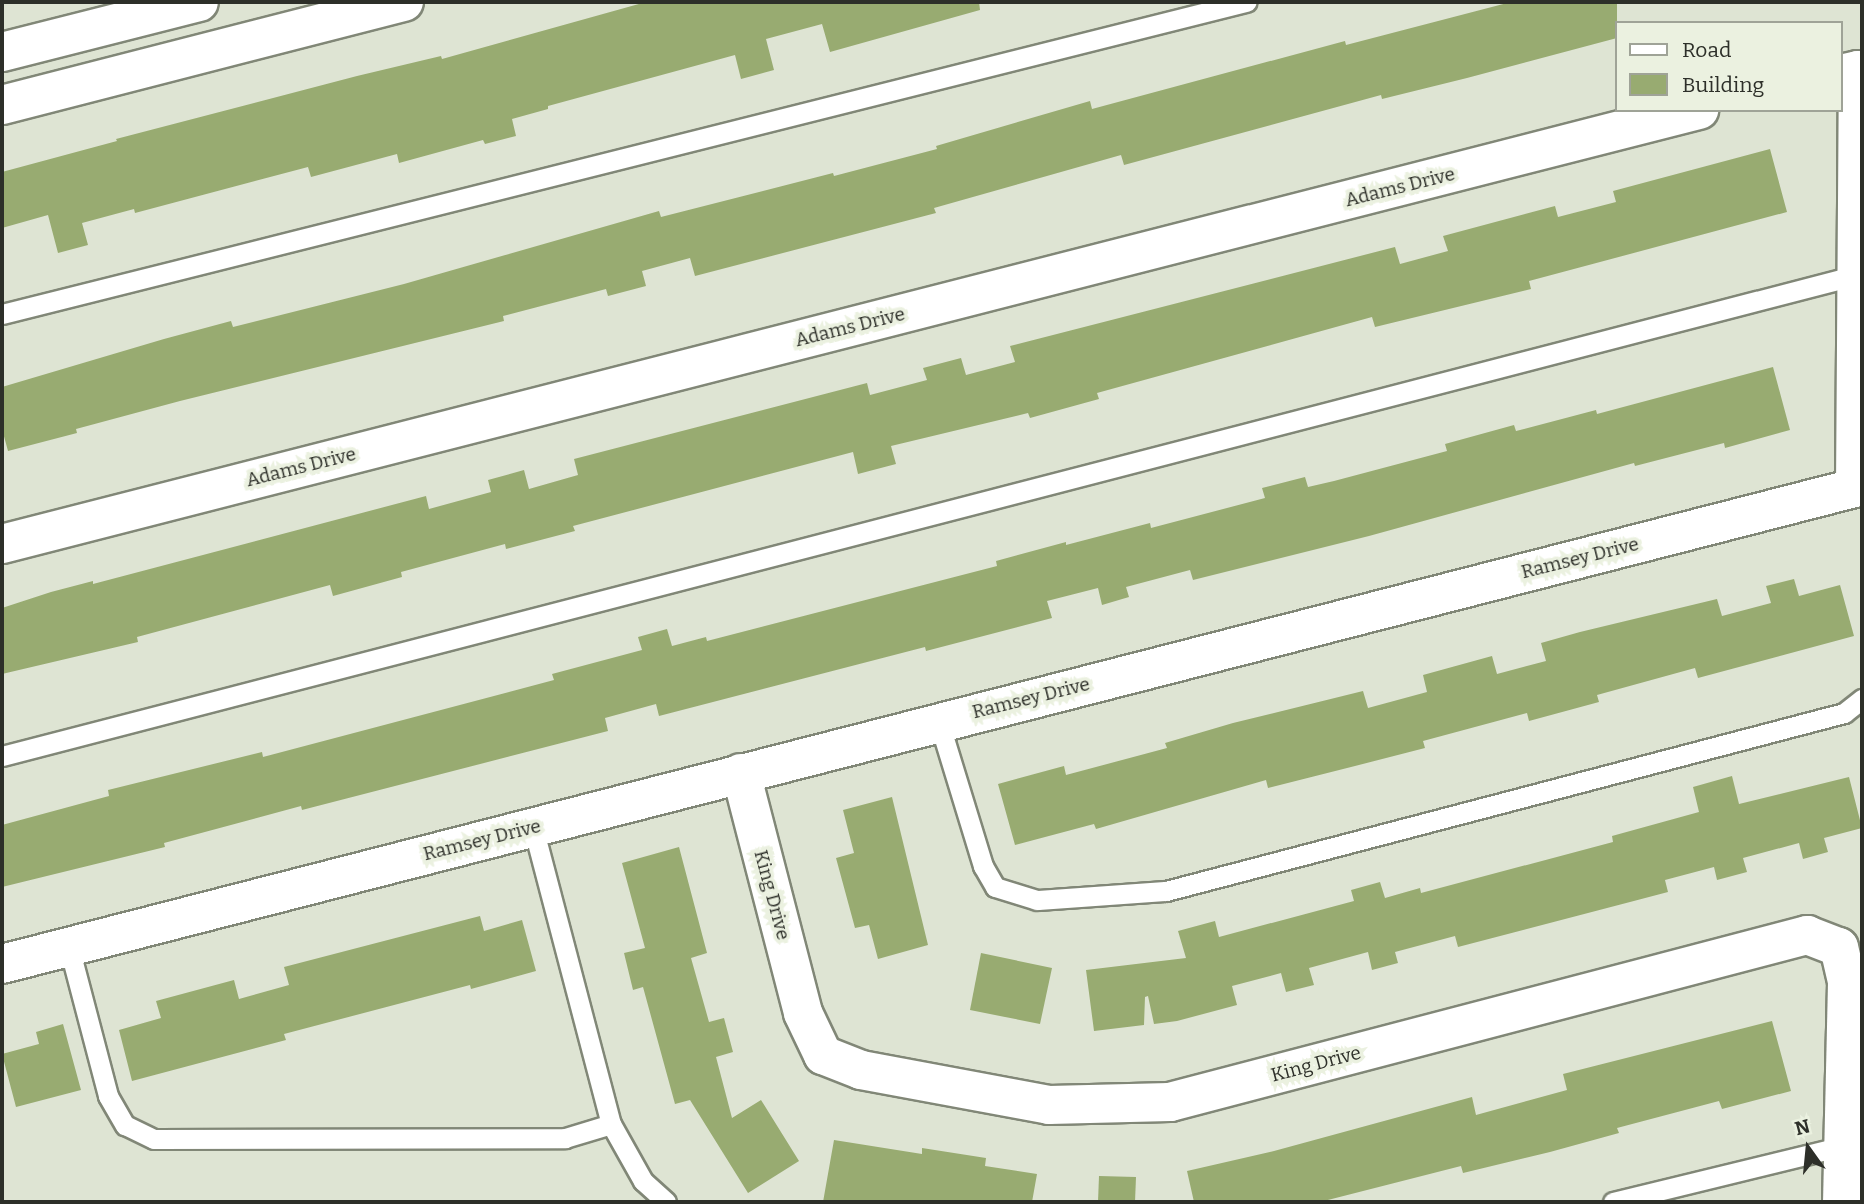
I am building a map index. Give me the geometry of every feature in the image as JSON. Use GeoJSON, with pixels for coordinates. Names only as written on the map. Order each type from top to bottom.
{"type":"FeatureCollection","features":[{"type":"Feature","properties":{"kind":"street"},"geometry":{"type":"LineString","coordinates":[[2,52],[199,2]]}},
{"type":"Feature","properties":{"kind":"street"},"geometry":{"type":"LineString","coordinates":[[2,105],[313,13],[404,2]]}},
{"type":"Feature","properties":{"kind":"street"},"geometry":{"type":"LineString","coordinates":[[1843,74],[1858,70],[1857,275]]}},
{"type":"Feature","properties":{"kind":"street","name":"Adams Drive"},"geometry":{"type":"LineString","coordinates":[[2,544],[1691,112]]}},
{"type":"Feature","properties":{"kind":"street","name":"Ramsey Drive"},"geometry":{"type":"LineString","coordinates":[[2,964],[939,722],[1859,489],[1857,275]]}},
{"type":"Feature","properties":{"kind":"street","name":"King Drive"},"geometry":{"type":"LineString","coordinates":[[741,773],[803,1013],[823,1055],[862,1070],[1049,1105],[1170,1102],[1807,935],[1839,947],[1847,983],[1842,1202]]}},
{"type":"Feature","properties":{"kind":"lane"},"geometry":{"type":"LineString","coordinates":[[2,314],[1246,2]]}},
{"type":"Feature","properties":{"kind":"lane"},"geometry":{"type":"LineString","coordinates":[[2,756],[1857,275]]}},
{"type":"Feature","properties":{"kind":"lane"},"geometry":{"type":"LineString","coordinates":[[939,722],[983,866],[995,887],[1037,900],[1166,891],[1844,713],[1862,699]]}},
{"type":"Feature","properties":{"kind":"lane"},"geometry":{"type":"LineString","coordinates":[[533,827],[611,1125],[643,1181],[666,1202]]}},
{"type":"Feature","properties":{"kind":"lane"},"geometry":{"type":"LineString","coordinates":[[69,947],[108,1096],[125,1125],[154,1139],[565,1138],[611,1125]]}},
{"type":"Feature","properties":{"kind":"lane"},"geometry":{"type":"LineString","coordinates":[[1613,1202],[1842,1146]]}},
{"type":"Feature","properties":{"kind":"building"},"geometry":{"type":"Polygon","coordinates":[[[646,2],[979,2],[980,10],[830,52],[822,24],[766,39],[774,70],[741,79],[735,55],[548,106],[548,109],[512,119],[516,136],[485,144],[483,140],[399,163],[397,154],[311,177],[308,167],[135,213],[134,209],[82,223],[88,245],[58,253],[48,215],[2,228],[2,172],[357,76],[441,56],[442,59],[646,2]]]}},
{"type":"Feature","properties":{"kind":"building"},"geometry":{"type":"Polygon","coordinates":[[[1511,2],[1617,2],[1616,38],[1382,99],[1381,95],[1124,165],[1121,155],[934,208],[936,213],[695,276],[690,258],[642,271],[646,286],[608,296],[606,289],[503,316],[504,321],[180,401],[76,429],[77,433],[8,451],[2,429],[2,387],[231,321],[233,327],[404,284],[659,211],[661,217],[937,149],[936,146],[1090,101],[1092,109],[1345,41],[1346,45],[1511,2]]]}},
{"type":"Feature","properties":{"kind":"building"},"geometry":{"type":"Polygon","coordinates":[[[1770,149],[1787,212],[1529,281],[1531,289],[1375,327],[1372,317],[1097,393],[1099,399],[1030,418],[1028,413],[891,446],[896,464],[858,474],[853,452],[573,526],[575,531],[506,549],[505,544],[401,572],[402,577],[333,596],[330,585],[137,637],[138,642],[2,674],[2,608],[51,592],[93,581],[93,584],[426,496],[429,509],[491,492],[488,480],[524,470],[529,489],[578,475],[574,459],[867,383],[870,395],[927,380],[923,368],[961,358],[966,375],[1015,362],[1010,346],[1395,247],[1400,264],[1448,251],[1443,236],[1555,206],[1558,217],[1616,202],[1613,191],[1770,149]]]}},
{"type":"Feature","properties":{"kind":"building"},"geometry":{"type":"Polygon","coordinates":[[[1773,367],[1790,430],[1725,448],[1724,443],[1635,466],[1634,463],[1369,536],[1193,580],[1190,570],[1126,587],[1129,597],[1102,605],[1098,588],[1047,601],[1052,618],[926,651],[925,647],[659,716],[656,704],[605,718],[608,731],[302,810],[301,806],[164,843],[165,847],[2,887],[2,825],[109,796],[108,790],[262,752],[263,757],[554,680],[552,674],[642,650],[638,637],[667,629],[672,646],[706,637],[707,641],[997,566],[996,561],[1066,542],[1066,545],[1150,523],[1151,528],[1265,498],[1262,488],[1305,477],[1308,487],[1334,481],[1447,451],[1445,444],[1514,425],[1516,431],[1596,410],[1597,414],[1773,367]]]}},
{"type":"Feature","properties":{"kind":"building"},"geometry":{"type":"Polygon","coordinates":[[[1794,579],[1799,596],[1840,585],[1854,636],[1698,678],[1695,668],[1597,695],[1599,702],[1529,721],[1527,713],[1423,741],[1425,748],[1268,788],[1266,780],[1096,829],[1094,824],[1015,845],[998,784],[1064,766],[1066,775],[1167,748],[1165,743],[1233,723],[1363,691],[1368,708],[1427,692],[1423,675],[1492,656],[1497,674],[1546,661],[1541,643],[1580,632],[1717,599],[1722,616],[1771,603],[1766,586],[1794,579]]]}},
{"type":"Feature","properties":{"kind":"building"},"geometry":{"type":"Polygon","coordinates":[[[1732,776],[1739,804],[1849,777],[1862,828],[1824,838],[1828,852],[1803,859],[1799,843],[1743,858],[1747,872],[1717,880],[1714,867],[1665,880],[1668,892],[1458,947],[1455,936],[1395,952],[1398,963],[1372,970],[1368,952],[1309,968],[1314,985],[1286,992],[1281,973],[1232,986],[1237,1005],[1177,1021],[1154,1024],[1148,996],[1145,997],[1144,1025],[1094,1031],[1086,970],[1186,958],[1178,931],[1215,921],[1219,937],[1354,901],[1351,890],[1380,882],[1385,898],[1420,888],[1421,893],[1613,842],[1612,836],[1699,812],[1693,787],[1732,776]]]}},
{"type":"Feature","properties":{"kind":"building"},"geometry":{"type":"Polygon","coordinates":[[[892,797],[928,945],[878,959],[869,925],[855,928],[836,858],[854,853],[843,810],[892,797]]]}},
{"type":"Feature","properties":{"kind":"building"},"geometry":{"type":"Polygon","coordinates":[[[679,847],[707,953],[691,958],[709,1022],[724,1018],[733,1052],[716,1057],[732,1118],[761,1100],[799,1161],[748,1193],[690,1100],[675,1104],[643,987],[633,990],[624,953],[645,948],[622,863],[679,847]]]}},
{"type":"Feature","properties":{"kind":"building"},"geometry":{"type":"Polygon","coordinates":[[[480,916],[484,931],[522,920],[536,971],[471,989],[470,985],[284,1034],[286,1040],[132,1081],[119,1030],[161,1018],[156,1001],[234,980],[239,999],[289,985],[284,967],[480,916]]]}},
{"type":"Feature","properties":{"kind":"building"},"geometry":{"type":"Polygon","coordinates":[[[981,953],[1052,968],[1040,1024],[970,1010],[981,953]]]}},
{"type":"Feature","properties":{"kind":"building"},"geometry":{"type":"Polygon","coordinates":[[[1772,1021],[1791,1091],[1722,1109],[1719,1101],[1617,1128],[1619,1133],[1550,1152],[1463,1173],[1461,1166],[1320,1202],[1194,1202],[1187,1171],[1274,1151],[1472,1097],[1476,1115],[1567,1090],[1563,1074],[1772,1021]]]}},
{"type":"Feature","properties":{"kind":"building"},"geometry":{"type":"Polygon","coordinates":[[[63,1024],[81,1090],[16,1107],[2,1054],[39,1044],[36,1032],[63,1024]]]}},
{"type":"Feature","properties":{"kind":"building"},"geometry":{"type":"Polygon","coordinates":[[[834,1140],[922,1154],[922,1148],[986,1158],[985,1166],[1037,1174],[1032,1202],[823,1202],[834,1140]]]}},
{"type":"Feature","properties":{"kind":"building"},"geometry":{"type":"Polygon","coordinates":[[[1099,1176],[1136,1177],[1135,1202],[1098,1202],[1099,1176]]]}}]}
